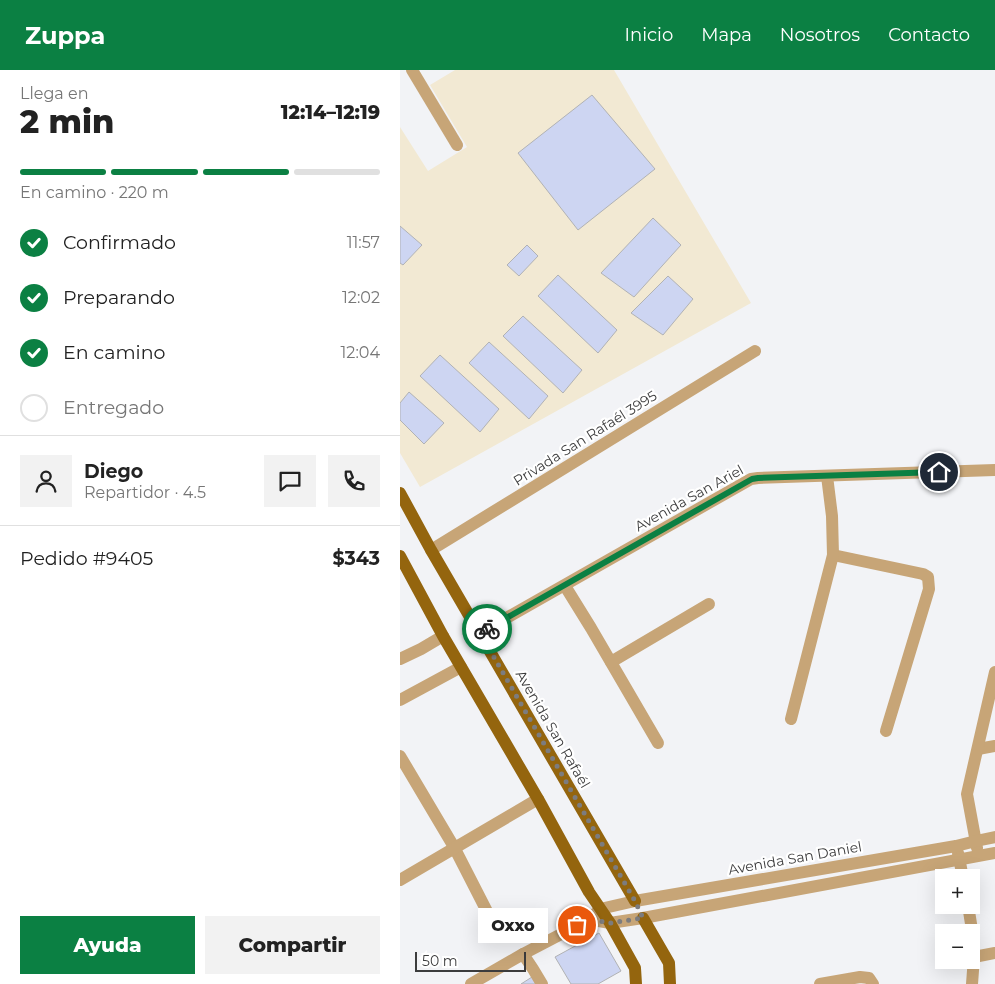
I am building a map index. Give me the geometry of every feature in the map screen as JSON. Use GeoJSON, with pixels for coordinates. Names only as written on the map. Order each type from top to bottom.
{"type":"FeatureCollection","features":[{"type":"Feature","properties":{"kind":"main road","name":"Avenida San Rafaél"},"geometry":{"type":"LineString","coordinates":[[400,493],[431,550],[635,901]]}},
{"type":"Feature","properties":{"kind":"main road"},"geometry":{"type":"LineString","coordinates":[[400,556],[443,636],[538,799],[589,892],[610,923],[635,968],[636,984]]}},
{"type":"Feature","properties":{"kind":"main road","name":"Avenida San Rafaél"},"geometry":{"type":"LineString","coordinates":[[643,918],[669,963],[670,984]]}},
{"type":"Feature","properties":{"kind":"street"},"geometry":{"type":"LineString","coordinates":[[412,70],[457,145]]}},
{"type":"Feature","properties":{"kind":"street","name":"Privada San Rafaél 3995"},"geometry":{"type":"LineString","coordinates":[[431,550],[755,351]]}},
{"type":"Feature","properties":{"kind":"street","name":"Avenida San Ariel"},"geometry":{"type":"LineString","coordinates":[[480,633],[752,479],[995,470]]}},
{"type":"Feature","properties":{"kind":"street"},"geometry":{"type":"LineString","coordinates":[[791,719],[833,554],[832,516],[827,476]]}},
{"type":"Feature","properties":{"kind":"street"},"geometry":{"type":"LineString","coordinates":[[833,554],[922,574],[928,577],[929,589],[886,731]]}},
{"type":"Feature","properties":{"kind":"street"},"geometry":{"type":"LineString","coordinates":[[565,586],[658,743]]}},
{"type":"Feature","properties":{"kind":"street"},"geometry":{"type":"LineString","coordinates":[[611,662],[709,604]]}},
{"type":"Feature","properties":{"kind":"street"},"geometry":{"type":"LineString","coordinates":[[400,659],[443,636]]}},
{"type":"Feature","properties":{"kind":"street"},"geometry":{"type":"LineString","coordinates":[[400,700],[461,667]]}},
{"type":"Feature","properties":{"kind":"street"},"geometry":{"type":"LineString","coordinates":[[979,856],[967,794],[995,672]]}},
{"type":"Feature","properties":{"kind":"street"},"geometry":{"type":"LineString","coordinates":[[978,749],[995,746]]}},
{"type":"Feature","properties":{"kind":"street"},"geometry":{"type":"LineString","coordinates":[[400,756],[454,847],[496,929]]}},
{"type":"Feature","properties":{"kind":"street"},"geometry":{"type":"LineString","coordinates":[[400,880],[538,799]]}},
{"type":"Feature","properties":{"kind":"street","name":"Avenida San Daniel"},"geometry":{"type":"LineString","coordinates":[[600,909],[635,901],[956,846],[995,837]]}},
{"type":"Feature","properties":{"kind":"street"},"geometry":{"type":"LineString","coordinates":[[956,846],[961,869]]}},
{"type":"Feature","properties":{"kind":"street"},"geometry":{"type":"LineString","coordinates":[[590,919],[610,923],[643,918],[995,852]]}},
{"type":"Feature","properties":{"kind":"street","name":"Avenida San Rafaél"},"geometry":{"type":"LineString","coordinates":[[635,901],[643,918]]}},
{"type":"Feature","properties":{"kind":"street"},"geometry":{"type":"LineString","coordinates":[[471,984],[590,919],[600,909]]}},
{"type":"Feature","properties":{"kind":"street"},"geometry":{"type":"LineString","coordinates":[[980,956],[995,953]]}},
{"type":"Feature","properties":{"kind":"street"},"geometry":{"type":"LineString","coordinates":[[523,954],[542,984]]}},
{"type":"Feature","properties":{"kind":"street"},"geometry":{"type":"LineString","coordinates":[[972,984],[973,969]]}},
{"type":"Feature","properties":{"kind":"street"},"geometry":{"type":"LineString","coordinates":[[820,984],[860,977],[870,978],[873,984]]}},
{"type":"Feature","properties":{"kind":"shaded area"},"geometry":{"type":"Polygon","coordinates":[[[455,70],[614,70],[751,303],[420,487],[400,453],[400,127],[428,171],[467,147],[430,85],[455,70]]]}},
{"type":"Feature","properties":{"kind":"building"},"geometry":{"type":"Polygon","coordinates":[[[592,95],[655,169],[578,230],[518,153],[592,95]]]}},
{"type":"Feature","properties":{"kind":"building"},"geometry":{"type":"Polygon","coordinates":[[[653,218],[681,245],[634,297],[601,273],[653,218]]]}},
{"type":"Feature","properties":{"kind":"building"},"geometry":{"type":"Polygon","coordinates":[[[400,226],[422,245],[403,265],[400,263],[400,226]]]}},
{"type":"Feature","properties":{"kind":"building"},"geometry":{"type":"Polygon","coordinates":[[[527,245],[538,256],[519,276],[507,265],[527,245]]]}},
{"type":"Feature","properties":{"kind":"building"},"geometry":{"type":"Polygon","coordinates":[[[558,275],[617,330],[598,353],[538,296],[558,275]]]}},
{"type":"Feature","properties":{"kind":"building"},"geometry":{"type":"Polygon","coordinates":[[[668,276],[693,299],[663,335],[631,313],[668,276]]]}},
{"type":"Feature","properties":{"kind":"building"},"geometry":{"type":"Polygon","coordinates":[[[523,316],[582,370],[563,393],[503,336],[523,316]]]}},
{"type":"Feature","properties":{"kind":"building"},"geometry":{"type":"Polygon","coordinates":[[[489,342],[548,396],[529,419],[469,363],[489,342]]]}},
{"type":"Feature","properties":{"kind":"building"},"geometry":{"type":"Polygon","coordinates":[[[440,355],[499,409],[480,432],[420,376],[440,355]]]}},
{"type":"Feature","properties":{"kind":"building"},"geometry":{"type":"Polygon","coordinates":[[[409,392],[444,423],[424,444],[400,420],[400,403],[409,392]]]}},
{"type":"Feature","properties":{"kind":"building"},"geometry":{"type":"Polygon","coordinates":[[[599,933],[621,971],[598,984],[571,984],[555,957],[599,933]]]}},
{"type":"Feature","properties":{"kind":"building"},"geometry":{"type":"Polygon","coordinates":[[[532,977],[536,984],[521,984],[532,977]]]}},
{"type":"Feature","properties":{"kind":"way so far"},"geometry":{"type":"LineString","coordinates":[[487,629],[480,633],[643,918],[610,923],[590,919],[577,925]]}},
{"type":"Feature","properties":{"kind":"place","name":"Oxxo"},"geometry":{"type":"Point","coordinates":[577,925]}},
{"type":"Feature","properties":{"kind":"route"},"geometry":{"type":"LineString","coordinates":[[487,629],[752,479],[939,472]]}}]}
